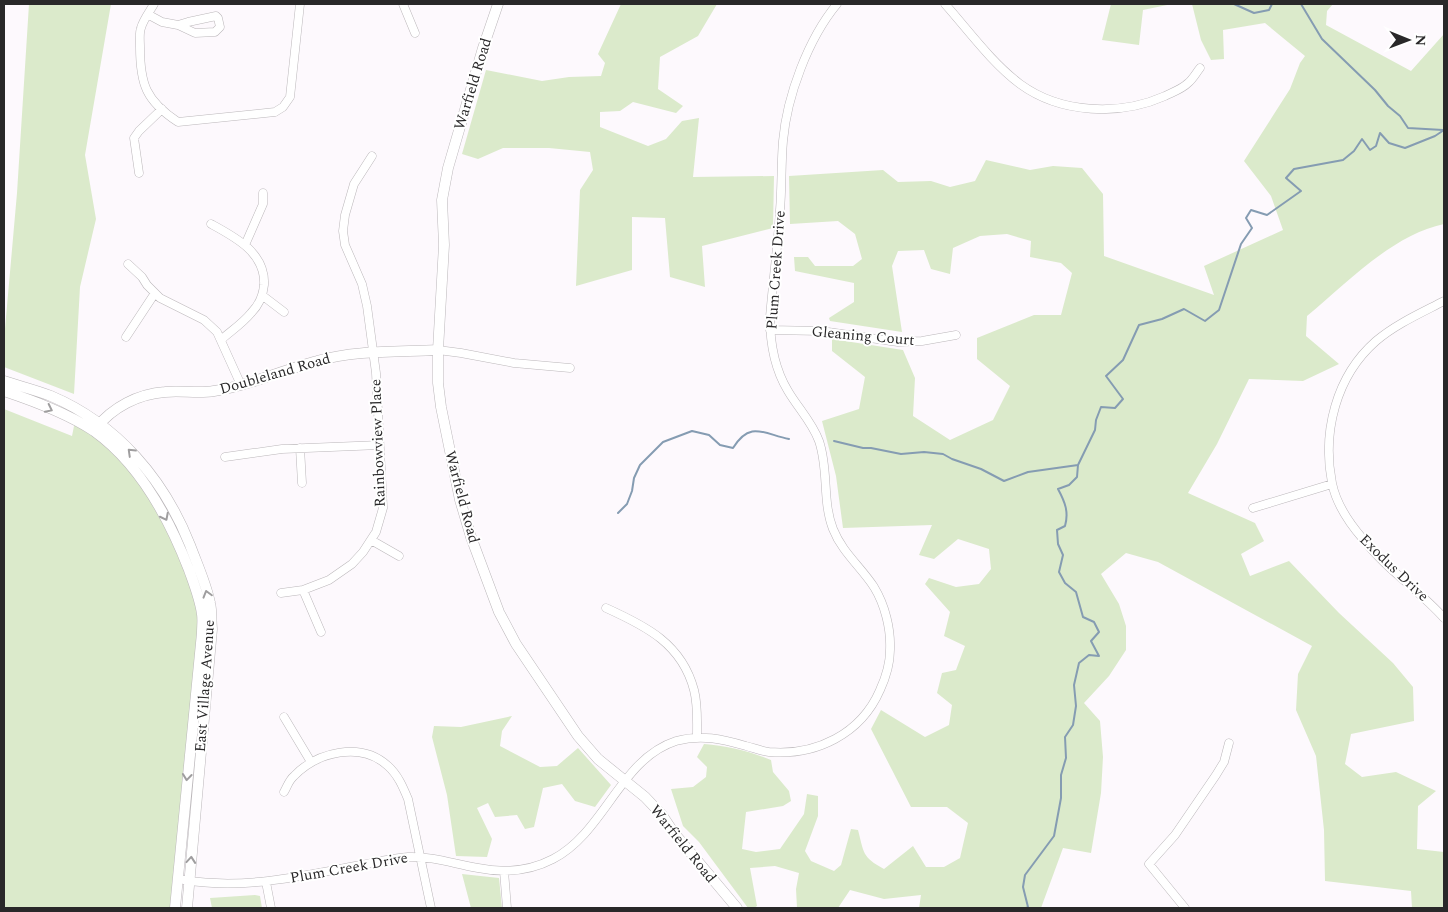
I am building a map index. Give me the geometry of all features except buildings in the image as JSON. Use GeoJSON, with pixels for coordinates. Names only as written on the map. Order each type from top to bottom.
{"type":"FeatureCollection","features":[{"type":"Feature","properties":{"kind":"street"},"geometry":{"type":"LineString","coordinates":[[154,4],[140,28],[142,79],[146,92],[178,122],[275,112],[283,108],[290,97],[300,4]]}},
{"type":"Feature","properties":{"kind":"street"},"geometry":{"type":"LineString","coordinates":[[403,4],[415,33]]}},
{"type":"Feature","properties":{"kind":"street","name":"Warfield Road"},"geometry":{"type":"LineString","coordinates":[[498,4],[472,85],[444,185],[442,200],[443,274],[438,350],[440,407],[460,500],[471,537],[499,612],[516,644],[578,736],[598,759],[645,797],[662,815],[674,834],[737,908]]}},
{"type":"Feature","properties":{"kind":"street","name":"Plum Creek Drive"},"geometry":{"type":"LineString","coordinates":[[177,879],[234,885],[266,882],[406,857],[434,857],[477,868],[504,871],[537,866],[567,850],[587,832],[640,763],[656,750],[697,736],[721,739],[765,752],[790,753],[812,749],[837,739],[867,713],[875,701],[886,676],[891,651],[888,622],[874,587],[847,555],[833,530],[826,505],[825,465],[819,441],[811,424],[779,374],[772,352],[770,330],[780,212],[783,141],[788,112],[795,85],[811,46],[837,4]]}},
{"type":"Feature","properties":{"kind":"street"},"geometry":{"type":"LineString","coordinates":[[945,4],[999,67],[1022,85],[1048,99],[1070,106],[1112,110],[1133,107],[1183,88],[1200,68]]}},
{"type":"Feature","properties":{"kind":"street"},"geometry":{"type":"LineString","coordinates":[[149,14],[162,22],[178,25],[190,32],[201,34],[215,32],[220,27],[216,16],[178,25]]}},
{"type":"Feature","properties":{"kind":"street"},"geometry":{"type":"LineString","coordinates":[[139,173],[134,138],[162,109]]}},
{"type":"Feature","properties":{"kind":"street","name":"Rainbowview Place"},"geometry":{"type":"LineString","coordinates":[[281,593],[303,590],[338,575],[364,552],[376,532],[383,508],[373,354],[367,306],[362,284],[345,245],[343,231],[345,215],[354,184],[372,156]]}},
{"type":"Feature","properties":{"kind":"street"},"geometry":{"type":"LineString","coordinates":[[245,245],[263,204],[263,193]]}},
{"type":"Feature","properties":{"kind":"street"},"geometry":{"type":"LineString","coordinates":[[211,224],[245,245],[257,258],[262,268],[264,280],[263,296],[252,313],[222,339]]}},
{"type":"Feature","properties":{"kind":"street"},"geometry":{"type":"LineString","coordinates":[[128,264],[142,276],[160,298],[204,320],[217,332],[222,339],[241,385]]}},
{"type":"Feature","properties":{"kind":"street"},"geometry":{"type":"LineString","coordinates":[[126,337],[155,293]]}},
{"type":"Feature","properties":{"kind":"street"},"geometry":{"type":"LineString","coordinates":[[263,296],[284,312]]}},
{"type":"Feature","properties":{"kind":"street","name":"Exodus Drive"},"geometry":{"type":"LineString","coordinates":[[1444,301],[1396,327],[1376,342],[1350,372],[1332,416],[1330,443],[1332,484],[1347,516],[1363,540],[1431,603],[1444,618]]}},
{"type":"Feature","properties":{"kind":"street","name":"Gleaning Court"},"geometry":{"type":"LineString","coordinates":[[770,330],[821,331],[898,342],[922,341],[956,335]]}},
{"type":"Feature","properties":{"kind":"street"},"geometry":{"type":"LineString","coordinates":[[438,350],[461,352],[514,363],[570,368]]}},
{"type":"Feature","properties":{"kind":"street","name":"Doubleland Road"},"geometry":{"type":"LineString","coordinates":[[96,427],[119,407],[143,395],[164,392],[213,392],[318,361],[344,356],[438,350]]}},
{"type":"Feature","properties":{"kind":"street","name":"East Village Avenue"},"geometry":{"type":"LineString","coordinates":[[4,381],[52,397],[136,456],[151,473],[176,513],[210,604],[212,629],[187,908]]}},
{"type":"Feature","properties":{"kind":"street","name":"East Village Avenue"},"geometry":{"type":"LineString","coordinates":[[4,391],[96,427],[138,475],[162,510],[179,543],[197,592],[202,613],[202,632],[174,908]]}},
{"type":"Feature","properties":{"kind":"street"},"geometry":{"type":"LineString","coordinates":[[225,457],[282,449],[380,445]]}},
{"type":"Feature","properties":{"kind":"street"},"geometry":{"type":"LineString","coordinates":[[300,448],[302,483]]}},
{"type":"Feature","properties":{"kind":"street"},"geometry":{"type":"LineString","coordinates":[[1253,508],[1332,484]]}},
{"type":"Feature","properties":{"kind":"street"},"geometry":{"type":"LineString","coordinates":[[371,540],[399,556]]}},
{"type":"Feature","properties":{"kind":"street"},"geometry":{"type":"LineString","coordinates":[[303,590],[321,632]]}},
{"type":"Feature","properties":{"kind":"street"},"geometry":{"type":"LineString","coordinates":[[606,608],[651,630],[666,642],[678,656],[688,673],[694,690],[697,736]]}},
{"type":"Feature","properties":{"kind":"street"},"geometry":{"type":"LineString","coordinates":[[284,717],[311,762]]}},
{"type":"Feature","properties":{"kind":"street"},"geometry":{"type":"LineString","coordinates":[[1185,908],[1149,864],[1175,835],[1216,776],[1224,762],[1229,743]]}},
{"type":"Feature","properties":{"kind":"street"},"geometry":{"type":"LineString","coordinates":[[284,792],[293,776],[311,762],[332,753],[356,752],[379,760],[388,766],[401,782],[408,798],[431,908]]}},
{"type":"Feature","properties":{"kind":"street"},"geometry":{"type":"LineString","coordinates":[[504,871],[507,908]]}},
{"type":"Feature","properties":{"kind":"street"},"geometry":{"type":"LineString","coordinates":[[266,882],[271,908]]}},
{"type":"Feature","properties":{"kind":"green space"},"geometry":{"type":"Polygon","coordinates":[[[29,4],[111,4],[85,155],[96,219],[80,287],[74,394],[4,367],[4,340],[17,193],[29,4]]]}},
{"type":"Feature","properties":{"kind":"green space"},"geometry":{"type":"Polygon","coordinates":[[[621,4],[717,4],[698,36],[660,57],[658,89],[683,106],[676,113],[633,102],[620,111],[600,112],[600,127],[648,146],[666,139],[682,121],[699,118],[693,177],[774,176],[773,228],[702,246],[705,287],[670,277],[665,218],[632,217],[632,270],[576,286],[580,190],[593,170],[590,152],[549,148],[503,148],[478,159],[462,154],[486,70],[542,81],[569,77],[601,76],[605,63],[598,54],[621,4]]]}},
{"type":"Feature","properties":{"kind":"green space"},"geometry":{"type":"Polygon","coordinates":[[[1111,4],[1172,4],[1143,10],[1139,45],[1102,40],[1111,4]]]}},
{"type":"Feature","properties":{"kind":"green space"},"geometry":{"type":"Polygon","coordinates":[[[1192,4],[1333,4],[1327,11],[1326,25],[1411,71],[1444,34],[1444,224],[1406,238],[1388,249],[1354,275],[1307,316],[1306,336],[1339,364],[1303,381],[1249,379],[1217,444],[1188,493],[1255,523],[1264,541],[1241,554],[1250,576],[1289,561],[1339,613],[1393,663],[1413,687],[1414,721],[1351,734],[1345,764],[1362,777],[1396,772],[1436,791],[1418,806],[1417,849],[1444,852],[1444,908],[1412,908],[1411,891],[1325,881],[1324,830],[1316,756],[1296,710],[1298,674],[1312,646],[1158,562],[1126,553],[1101,574],[1119,604],[1126,626],[1126,650],[1109,676],[1084,703],[1100,721],[1103,757],[1101,793],[1091,853],[1063,848],[1041,908],[919,908],[921,895],[884,899],[850,890],[838,908],[797,908],[796,889],[799,873],[775,866],[750,868],[757,906],[748,908],[699,842],[683,826],[671,789],[693,787],[706,777],[707,767],[697,757],[704,744],[738,749],[771,760],[773,772],[789,791],[791,801],[783,806],[746,812],[742,849],[756,852],[780,849],[804,814],[807,794],[818,796],[818,816],[805,851],[811,861],[834,871],[841,865],[851,829],[858,830],[865,854],[884,869],[913,846],[926,867],[944,867],[960,858],[968,823],[947,807],[911,807],[871,729],[881,710],[925,737],[949,725],[952,705],[937,693],[942,673],[956,670],[965,646],[944,636],[950,612],[925,584],[929,578],[956,587],[979,584],[991,569],[989,549],[958,539],[934,559],[919,555],[932,525],[843,528],[836,476],[822,421],[859,409],[865,377],[832,351],[832,339],[903,350],[915,378],[913,416],[950,440],[993,420],[1010,386],[977,359],[977,338],[1034,315],[1061,315],[1072,273],[1061,263],[1030,257],[1031,241],[1007,234],[980,236],[953,248],[950,274],[931,269],[924,250],[898,251],[892,266],[902,332],[830,321],[829,318],[854,302],[854,283],[795,271],[794,257],[808,257],[815,266],[853,266],[862,259],[855,234],[838,221],[790,224],[789,176],[883,170],[898,182],[931,181],[950,187],[975,181],[986,160],[1030,170],[1053,166],[1082,168],[1103,194],[1104,256],[1214,295],[1204,266],[1283,230],[1271,196],[1244,161],[1290,89],[1300,63],[1305,56],[1265,23],[1223,30],[1224,59],[1211,60],[1201,40],[1192,4]]]}},
{"type":"Feature","properties":{"kind":"green space"},"geometry":{"type":"Polygon","coordinates":[[[4,409],[72,436],[75,421],[114,449],[162,510],[202,613],[175,908],[4,908],[4,409]]]}},
{"type":"Feature","properties":{"kind":"green space"},"geometry":{"type":"Polygon","coordinates":[[[512,716],[502,731],[500,746],[540,767],[557,766],[578,748],[611,785],[595,807],[575,801],[562,784],[543,788],[534,827],[525,829],[517,815],[495,817],[488,803],[477,808],[492,839],[487,857],[456,856],[447,795],[432,737],[434,726],[461,727],[512,716]]]}},
{"type":"Feature","properties":{"kind":"green space"},"geometry":{"type":"Polygon","coordinates":[[[462,874],[499,878],[502,908],[471,908],[462,874]]]}},
{"type":"Feature","properties":{"kind":"green space"},"geometry":{"type":"Polygon","coordinates":[[[260,896],[262,908],[212,908],[210,898],[260,896]]]}},
{"type":"Feature","properties":{"kind":"waterway"},"geometry":{"type":"LineString","coordinates":[[1234,4],[1254,13],[1269,10],[1272,4]]}},
{"type":"Feature","properties":{"kind":"waterway"},"geometry":{"type":"LineString","coordinates":[[1301,4],[1322,39],[1375,90],[1388,106],[1400,116],[1408,128],[1443,130]]}},
{"type":"Feature","properties":{"kind":"waterway"},"geometry":{"type":"LineString","coordinates":[[1026,908],[1028,907],[1023,887],[1025,875],[1054,836],[1061,798],[1061,775],[1066,758],[1065,737],[1073,725],[1076,706],[1074,685],[1079,663],[1089,655],[1099,656],[1091,641],[1099,632],[1094,622],[1083,617],[1076,592],[1065,583],[1059,572],[1063,555],[1058,544],[1057,530],[1065,526],[1067,516],[1058,489],[1069,485],[1077,477],[1078,465],[1095,430],[1096,420],[1101,407],[1115,408],[1123,399],[1106,376],[1123,360],[1139,325],[1162,319],[1184,309],[1205,321],[1219,310],[1241,244],[1252,228],[1246,218],[1251,210],[1267,215],[1301,191],[1286,178],[1294,169],[1343,160],[1354,151],[1362,139],[1370,150],[1376,146],[1380,133],[1389,143],[1405,148],[1435,136],[1444,130]]}},
{"type":"Feature","properties":{"kind":"waterway"},"geometry":{"type":"LineString","coordinates":[[618,513],[627,504],[634,478],[640,465],[663,442],[692,431],[709,435],[720,445],[733,448],[745,434],[758,431],[789,439]]}},
{"type":"Feature","properties":{"kind":"waterway"},"geometry":{"type":"LineString","coordinates":[[834,441],[901,454],[924,452],[943,454],[981,469],[1004,481],[1028,472],[1078,465]]}}]}
